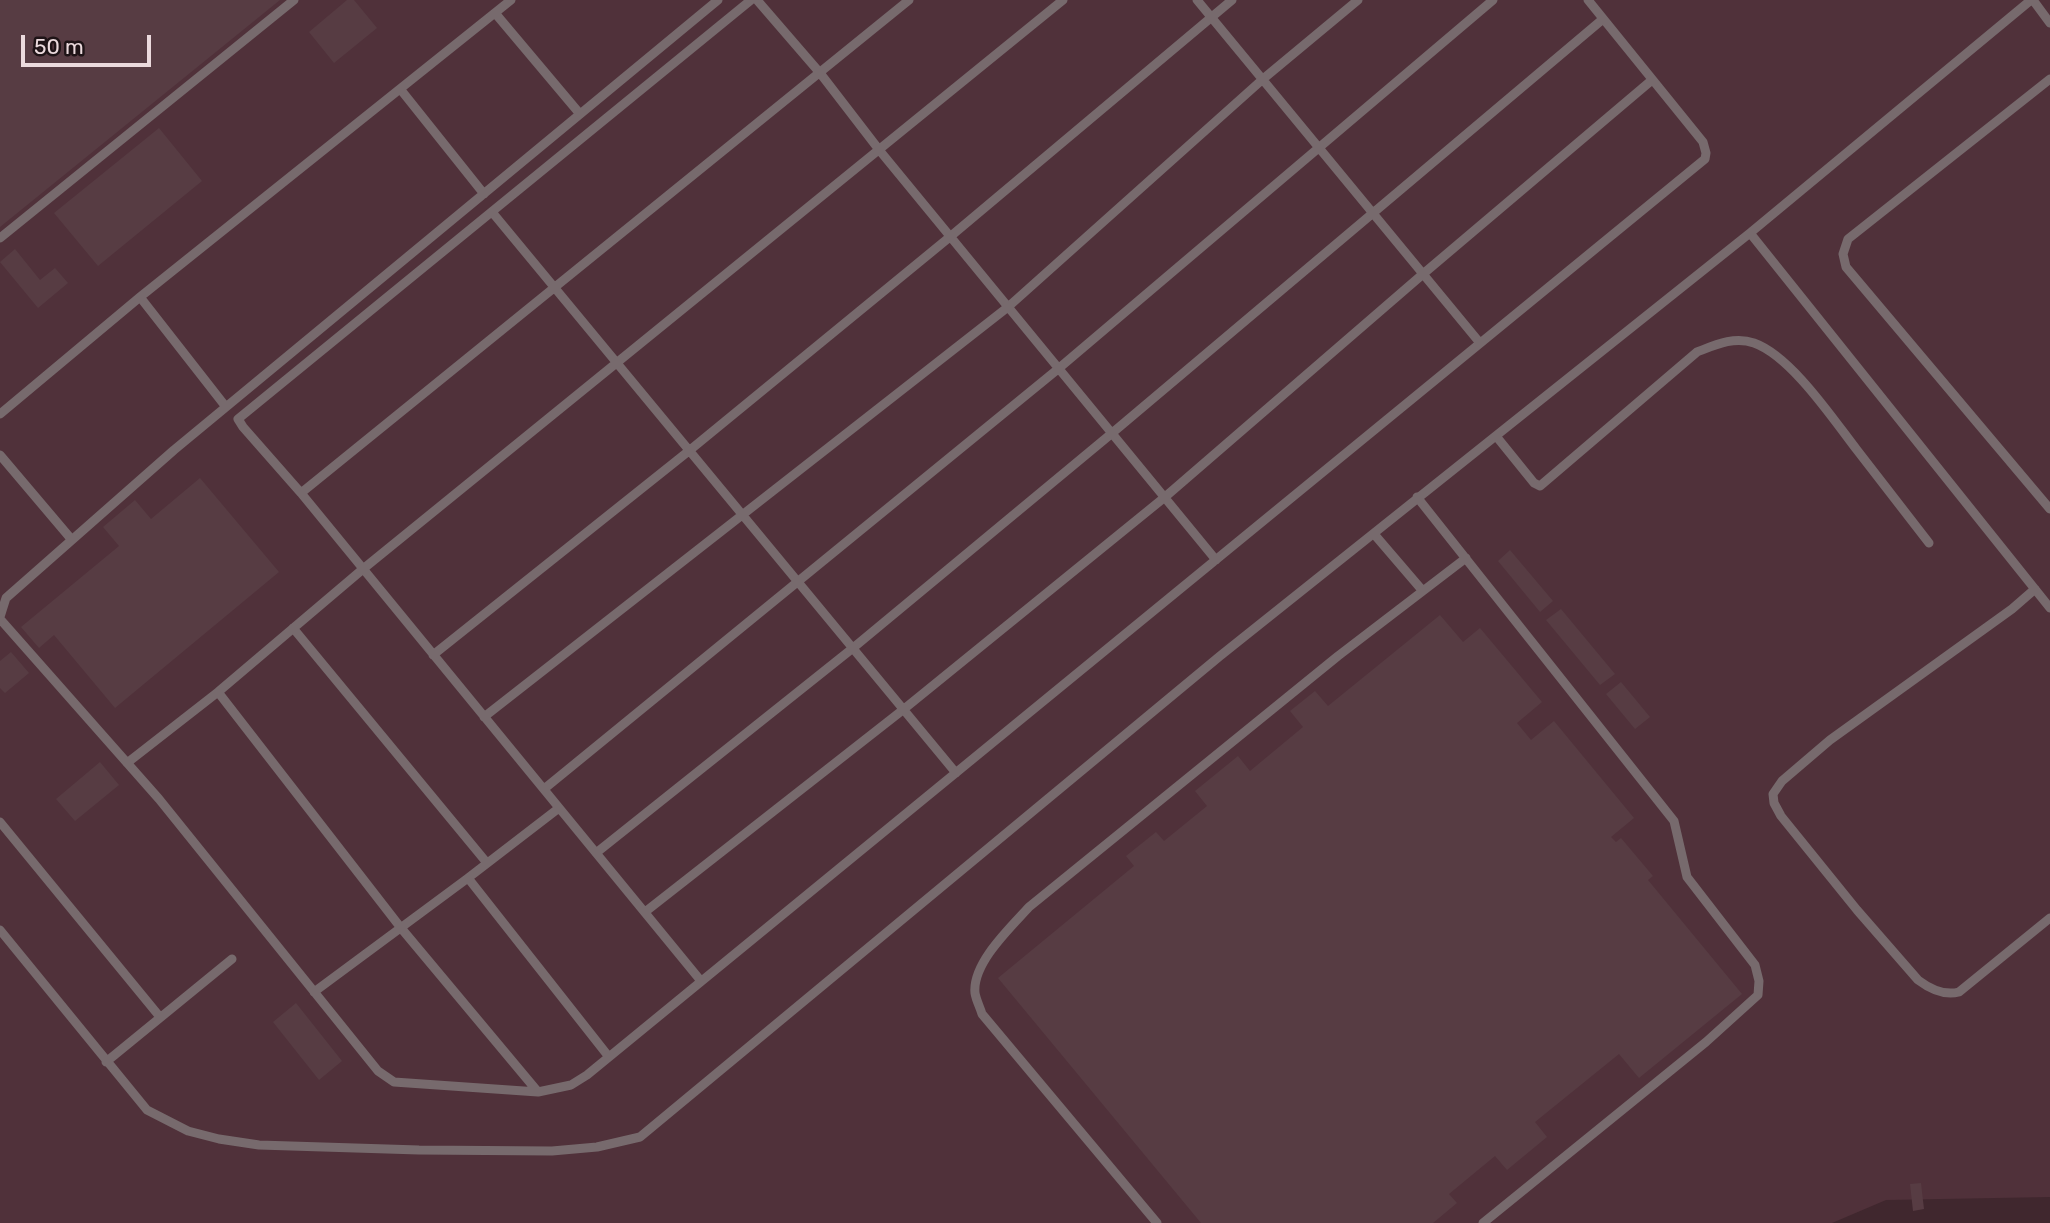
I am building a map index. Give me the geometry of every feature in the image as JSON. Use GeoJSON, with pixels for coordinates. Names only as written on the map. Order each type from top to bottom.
{"type":"FeatureCollection","features":[{"type":"Feature","properties":{"kind":"lane"},"geometry":{"type":"LineString","coordinates":[[0,237],[294,0]]}},
{"type":"Feature","properties":{"kind":"lane"},"geometry":{"type":"LineString","coordinates":[[0,414],[511,0]]}},
{"type":"Feature","properties":{"kind":"lane"},"geometry":{"type":"LineString","coordinates":[[718,0],[226,407],[6,598],[0,618],[127,763],[378,1070],[394,1083],[538,1092],[571,1085],[609,1057],[1705,159],[1703,142],[1588,0]]}},
{"type":"Feature","properties":{"kind":"lane"},"geometry":{"type":"LineString","coordinates":[[701,981],[239,421],[240,417],[751,0]]}},
{"type":"Feature","properties":{"kind":"lane"},"geometry":{"type":"LineString","coordinates":[[757,0],[820,73],[880,151],[1216,560]]}},
{"type":"Feature","properties":{"kind":"lane"},"geometry":{"type":"LineString","coordinates":[[301,493],[909,0]]}},
{"type":"Feature","properties":{"kind":"lane"},"geometry":{"type":"LineString","coordinates":[[127,763],[218,692],[363,569],[1063,0]]}},
{"type":"Feature","properties":{"kind":"lane"},"geometry":{"type":"LineString","coordinates":[[1197,0],[1480,343]]}},
{"type":"Feature","properties":{"kind":"lane"},"geometry":{"type":"LineString","coordinates":[[433,654],[690,450],[1232,0]]}},
{"type":"Feature","properties":{"kind":"lane"},"geometry":{"type":"LineString","coordinates":[[484,717],[1007,307],[1263,79],[1358,0]]}},
{"type":"Feature","properties":{"kind":"lane"},"geometry":{"type":"LineString","coordinates":[[544,789],[1058,369],[1493,0]]}},
{"type":"Feature","properties":{"kind":"lane"},"geometry":{"type":"LineString","coordinates":[[0,930],[147,1110],[188,1131],[259,1145],[406,1150],[552,1151],[597,1147],[640,1137],[1220,656],[1751,233],[2032,0],[2050,23]]}},
{"type":"Feature","properties":{"kind":"lane"},"geometry":{"type":"LineString","coordinates":[[495,13],[580,114]]}},
{"type":"Feature","properties":{"kind":"lane"},"geometry":{"type":"LineString","coordinates":[[596,853],[853,648],[1603,19]]}},
{"type":"Feature","properties":{"kind":"lane"},"geometry":{"type":"LineString","coordinates":[[2050,79],[1848,239],[1843,258],[1846,267],[2050,509]]}},
{"type":"Feature","properties":{"kind":"lane"},"geometry":{"type":"LineString","coordinates":[[645,912],[904,709],[1165,498],[1423,274],[1653,80]]}},
{"type":"Feature","properties":{"kind":"lane"},"geometry":{"type":"LineString","coordinates":[[401,90],[484,194]]}},
{"type":"Feature","properties":{"kind":"lane"},"geometry":{"type":"LineString","coordinates":[[492,212],[956,773]]}},
{"type":"Feature","properties":{"kind":"lane"},"geometry":{"type":"LineString","coordinates":[[1751,233],[2050,608]]}},
{"type":"Feature","properties":{"kind":"lane"},"geometry":{"type":"LineString","coordinates":[[140,298],[226,407]]}},
{"type":"Feature","properties":{"kind":"lane"},"geometry":{"type":"LineString","coordinates":[[1496,436],[1534,483],[1540,486],[1697,352],[1738,340],[1755,343],[1792,370],[1814,394],[1929,543]]}},
{"type":"Feature","properties":{"kind":"lane"},"geometry":{"type":"LineString","coordinates":[[0,455],[72,540]]}},
{"type":"Feature","properties":{"kind":"lane"},"geometry":{"type":"LineString","coordinates":[[1418,497],[1674,821],[1688,877],[1755,965],[1759,981],[1759,995],[1706,1042],[1483,1223]]}},
{"type":"Feature","properties":{"kind":"lane"},"geometry":{"type":"LineString","coordinates":[[1374,534],[1422,590]]}},
{"type":"Feature","properties":{"kind":"lane"},"geometry":{"type":"LineString","coordinates":[[1157,1223],[982,1014],[975,992],[980,968],[1029,906],[1422,590],[1466,558]]}},
{"type":"Feature","properties":{"kind":"lane"},"geometry":{"type":"LineString","coordinates":[[2035,589],[2012,609],[1830,740],[1782,781],[1773,794],[1774,803],[1781,816],[1857,910],[1918,980],[1929,988],[1951,994],[1959,992],[2050,918]]}},
{"type":"Feature","properties":{"kind":"lane"},"geometry":{"type":"LineString","coordinates":[[293,628],[487,863]]}},
{"type":"Feature","properties":{"kind":"lane"},"geometry":{"type":"LineString","coordinates":[[218,692],[401,928],[538,1092]]}},
{"type":"Feature","properties":{"kind":"lane"},"geometry":{"type":"LineString","coordinates":[[314,992],[559,807]]}},
{"type":"Feature","properties":{"kind":"lane"},"geometry":{"type":"LineString","coordinates":[[0,822],[160,1017]]}},
{"type":"Feature","properties":{"kind":"lane"},"geometry":{"type":"LineString","coordinates":[[468,878],[609,1057]]}},
{"type":"Feature","properties":{"kind":"lane"},"geometry":{"type":"LineString","coordinates":[[106,1062],[232,959]]}},
{"type":"Feature","properties":{"kind":"shaded area"},"geometry":{"type":"Polygon","coordinates":[[[0,0],[2050,0],[2050,1197],[1886,1200],[1832,1223],[0,1223],[0,0]]]}},
{"type":"Feature","properties":{"kind":"building"},"geometry":{"type":"Polygon","coordinates":[[[0,0],[280,0],[0,227],[0,0]]]}},
{"type":"Feature","properties":{"kind":"building"},"geometry":{"type":"Polygon","coordinates":[[[347,0],[354,0],[377,28],[334,63],[309,32],[347,0]]]}},
{"type":"Feature","properties":{"kind":"building"},"geometry":{"type":"Polygon","coordinates":[[[159,128],[202,181],[98,266],[54,213],[159,128]]]}},
{"type":"Feature","properties":{"kind":"building"},"geometry":{"type":"Polygon","coordinates":[[[15,249],[40,280],[55,268],[68,283],[38,308],[0,262],[15,249]]]}},
{"type":"Feature","properties":{"kind":"building"},"geometry":{"type":"Polygon","coordinates":[[[200,478],[279,572],[115,708],[54,635],[39,648],[21,627],[119,546],[103,527],[135,500],[151,519],[200,478]]]}},
{"type":"Feature","properties":{"kind":"building"},"geometry":{"type":"Polygon","coordinates":[[[1510,550],[1553,601],[1540,612],[1498,561],[1510,550]]]}},
{"type":"Feature","properties":{"kind":"building"},"geometry":{"type":"Polygon","coordinates":[[[1561,609],[1615,674],[1600,685],[1546,620],[1561,609]]]}},
{"type":"Feature","properties":{"kind":"building"},"geometry":{"type":"Polygon","coordinates":[[[1440,615],[1463,642],[1480,628],[1542,702],[1517,723],[1531,740],[1554,721],[1634,818],[1611,837],[1616,842],[1621,838],[1653,876],[1648,880],[1742,994],[1639,1078],[1619,1054],[1535,1122],[1547,1137],[1507,1170],[1495,1156],[1449,1194],[1457,1203],[1433,1223],[1201,1223],[998,978],[1134,866],[1126,856],[1156,832],[1164,841],[1207,806],[1195,791],[1238,756],[1250,771],[1303,727],[1290,711],[1315,691],[1328,706],[1440,615]]]}},
{"type":"Feature","properties":{"kind":"building"},"geometry":{"type":"Polygon","coordinates":[[[11,652],[29,673],[5,693],[0,688],[0,661],[11,652]]]}},
{"type":"Feature","properties":{"kind":"building"},"geometry":{"type":"Polygon","coordinates":[[[1621,682],[1650,717],[1635,729],[1606,694],[1621,682]]]}},
{"type":"Feature","properties":{"kind":"building"},"geometry":{"type":"Polygon","coordinates":[[[100,762],[119,785],[75,821],[56,799],[100,762]]]}},
{"type":"Feature","properties":{"kind":"building"},"geometry":{"type":"Polygon","coordinates":[[[296,1003],[342,1061],[319,1080],[273,1022],[296,1003]]]}},
{"type":"Feature","properties":{"kind":"building"},"geometry":{"type":"Polygon","coordinates":[[[1921,1183],[1924,1209],[1913,1211],[1910,1184],[1921,1183]]]}}]}
